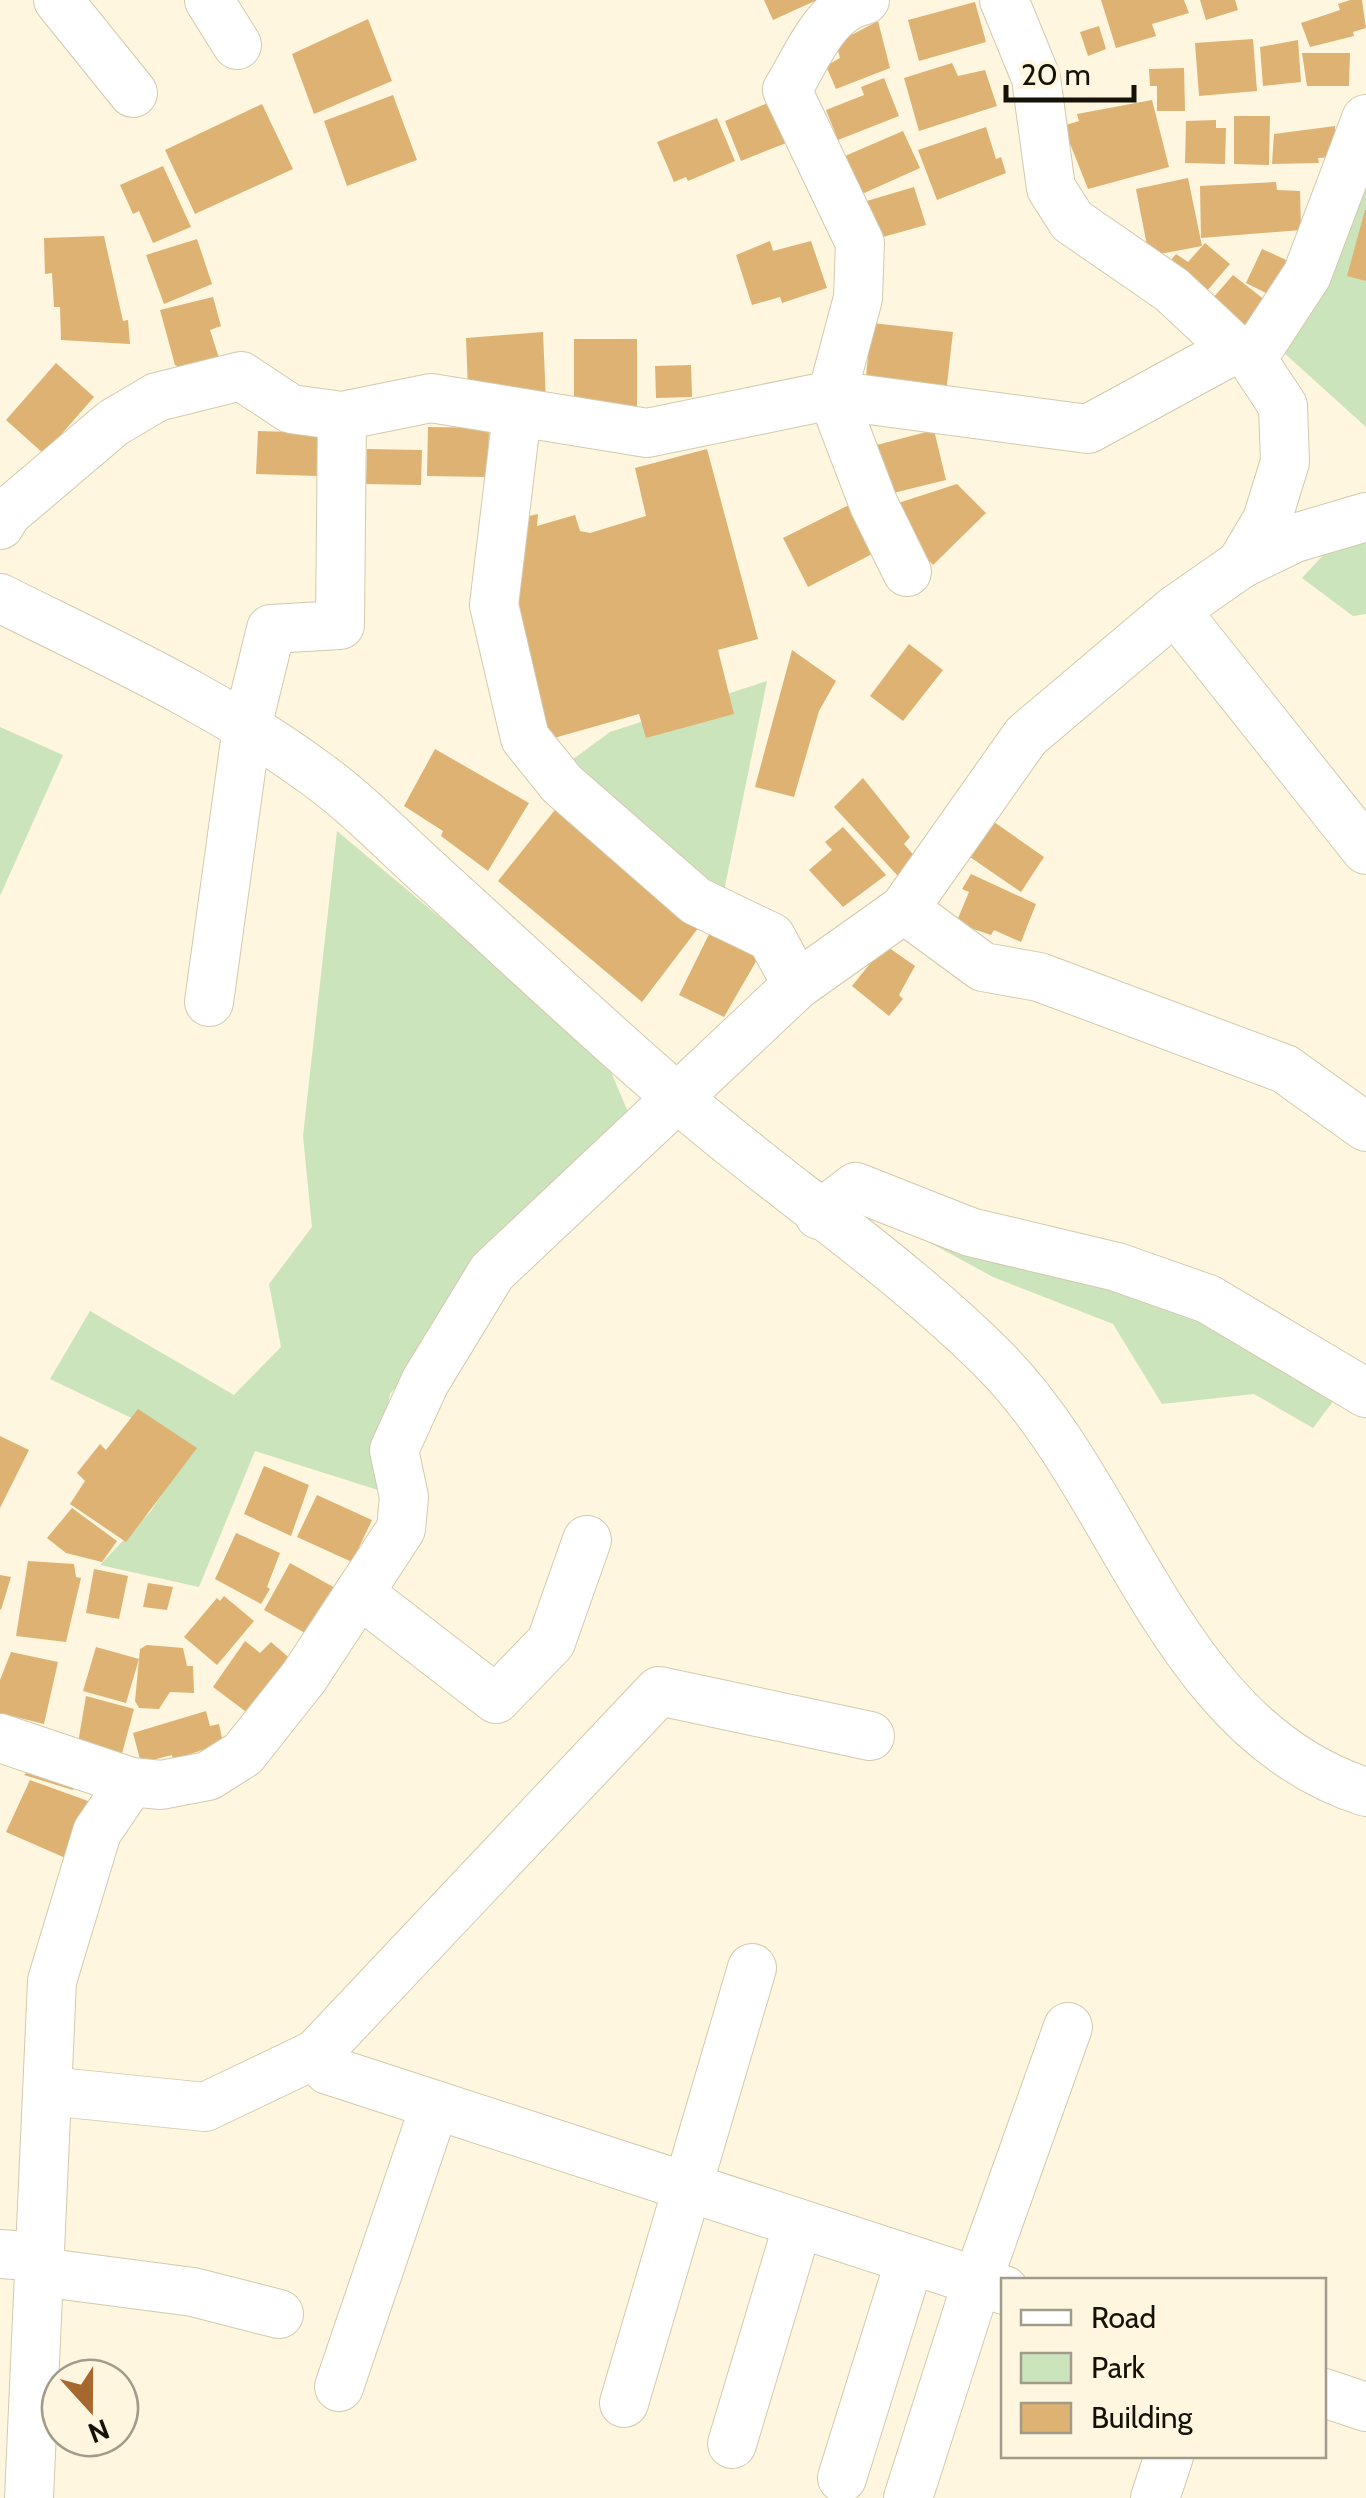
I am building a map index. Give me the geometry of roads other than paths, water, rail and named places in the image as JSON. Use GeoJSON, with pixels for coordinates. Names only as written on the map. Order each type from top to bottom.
{"type":"FeatureCollection","features":[{"type":"Feature","properties":{"kind":"street"},"geometry":{"type":"LineString","coordinates":[[58,0],[132,93]]}},
{"type":"Feature","properties":{"kind":"street"},"geometry":{"type":"LineString","coordinates":[[209,0],[237,45]]}},
{"type":"Feature","properties":{"kind":"street"},"geometry":{"type":"LineString","coordinates":[[1004,0],[1036,78],[1051,188],[1072,221],[1172,290],[1243,354],[1283,406],[1285,462],[1267,520],[1241,564]]}},
{"type":"Feature","properties":{"kind":"street"},"geometry":{"type":"LineString","coordinates":[[853,1],[833,16],[787,90],[860,242],[858,298],[832,395],[874,505],[906,572]]}},
{"type":"Feature","properties":{"kind":"street"},"geometry":{"type":"LineString","coordinates":[[0,525],[7,513],[113,422],[158,396],[242,376],[291,409],[342,416],[431,398],[647,433],[832,395],[1088,429],[1243,354],[1307,275],[1366,119]]}},
{"type":"Feature","properties":{"kind":"street"},"geometry":{"type":"LineString","coordinates":[[517,414],[494,605],[525,738],[562,784],[696,900],[771,937],[797,985]]}},
{"type":"Feature","properties":{"kind":"street"},"geometry":{"type":"LineString","coordinates":[[209,1002],[247,727],[272,629],[340,625],[342,416]]}},
{"type":"Feature","properties":{"kind":"street"},"geometry":{"type":"LineString","coordinates":[[0,1738],[130,1782],[187,1784],[244,1754],[304,1677],[401,1529],[404,1496],[394,1450],[425,1382],[492,1272],[590,1174],[679,1100],[797,985],[904,910],[1026,736],[1175,610],[1241,564],[1295,538],[1366,517]]}},
{"type":"Feature","properties":{"kind":"street"},"geometry":{"type":"LineString","coordinates":[[0,598],[247,727],[318,774],[679,1100],[946,1314],[998,1363],[1047,1423],[1146,1590],[1208,1675],[1260,1728],[1326,1779],[1366,1792]]}},
{"type":"Feature","properties":{"kind":"street"},"geometry":{"type":"LineString","coordinates":[[1175,610],[1366,850]]}},
{"type":"Feature","properties":{"kind":"street"},"geometry":{"type":"LineString","coordinates":[[904,910],[982,967],[1039,977],[1285,1068],[1366,1127]]}},
{"type":"Feature","properties":{"kind":"street"},"geometry":{"type":"LineString","coordinates":[[820,1216],[856,1187],[970,1232],[1117,1266],[1208,1299],[1366,1393]]}},
{"type":"Feature","properties":{"kind":"street"},"geometry":{"type":"LineString","coordinates":[[359,1593],[496,1699],[551,1642],[587,1540]]}},
{"type":"Feature","properties":{"kind":"street"},"geometry":{"type":"LineString","coordinates":[[48,2092],[205,2108],[316,2054],[660,1692],[870,1736]]}},
{"type":"Feature","properties":{"kind":"street"},"geometry":{"type":"LineString","coordinates":[[29,2498],[16,2436],[27,2261],[48,2092],[52,1980],[97,1832],[130,1782]]}},
{"type":"Feature","properties":{"kind":"street"},"geometry":{"type":"LineString","coordinates":[[624,2403],[684,2188],[752,1968]]}},
{"type":"Feature","properties":{"kind":"street"},"geometry":{"type":"LineString","coordinates":[[908,2498],[990,2286],[1068,2027]]}},
{"type":"Feature","properties":{"kind":"street"},"geometry":{"type":"LineString","coordinates":[[316,2054],[328,2070],[990,2286]]}},
{"type":"Feature","properties":{"kind":"street"},"geometry":{"type":"LineString","coordinates":[[339,2387],[435,2105]]}},
{"type":"Feature","properties":{"kind":"street"},"geometry":{"type":"LineString","coordinates":[[732,2444],[798,2224]]}},
{"type":"Feature","properties":{"kind":"street"},"geometry":{"type":"LineString","coordinates":[[842,2478],[910,2260]]}},
{"type":"Feature","properties":{"kind":"street"},"geometry":{"type":"LineString","coordinates":[[27,2261],[193,2292],[279,2314]]}},
{"type":"Feature","properties":{"kind":"street"},"geometry":{"type":"LineString","coordinates":[[1326,2394],[1366,2407]]}},
{"type":"Feature","properties":{"kind":"street"},"geometry":{"type":"LineString","coordinates":[[1154,2498],[1168,2458]]}}]}
